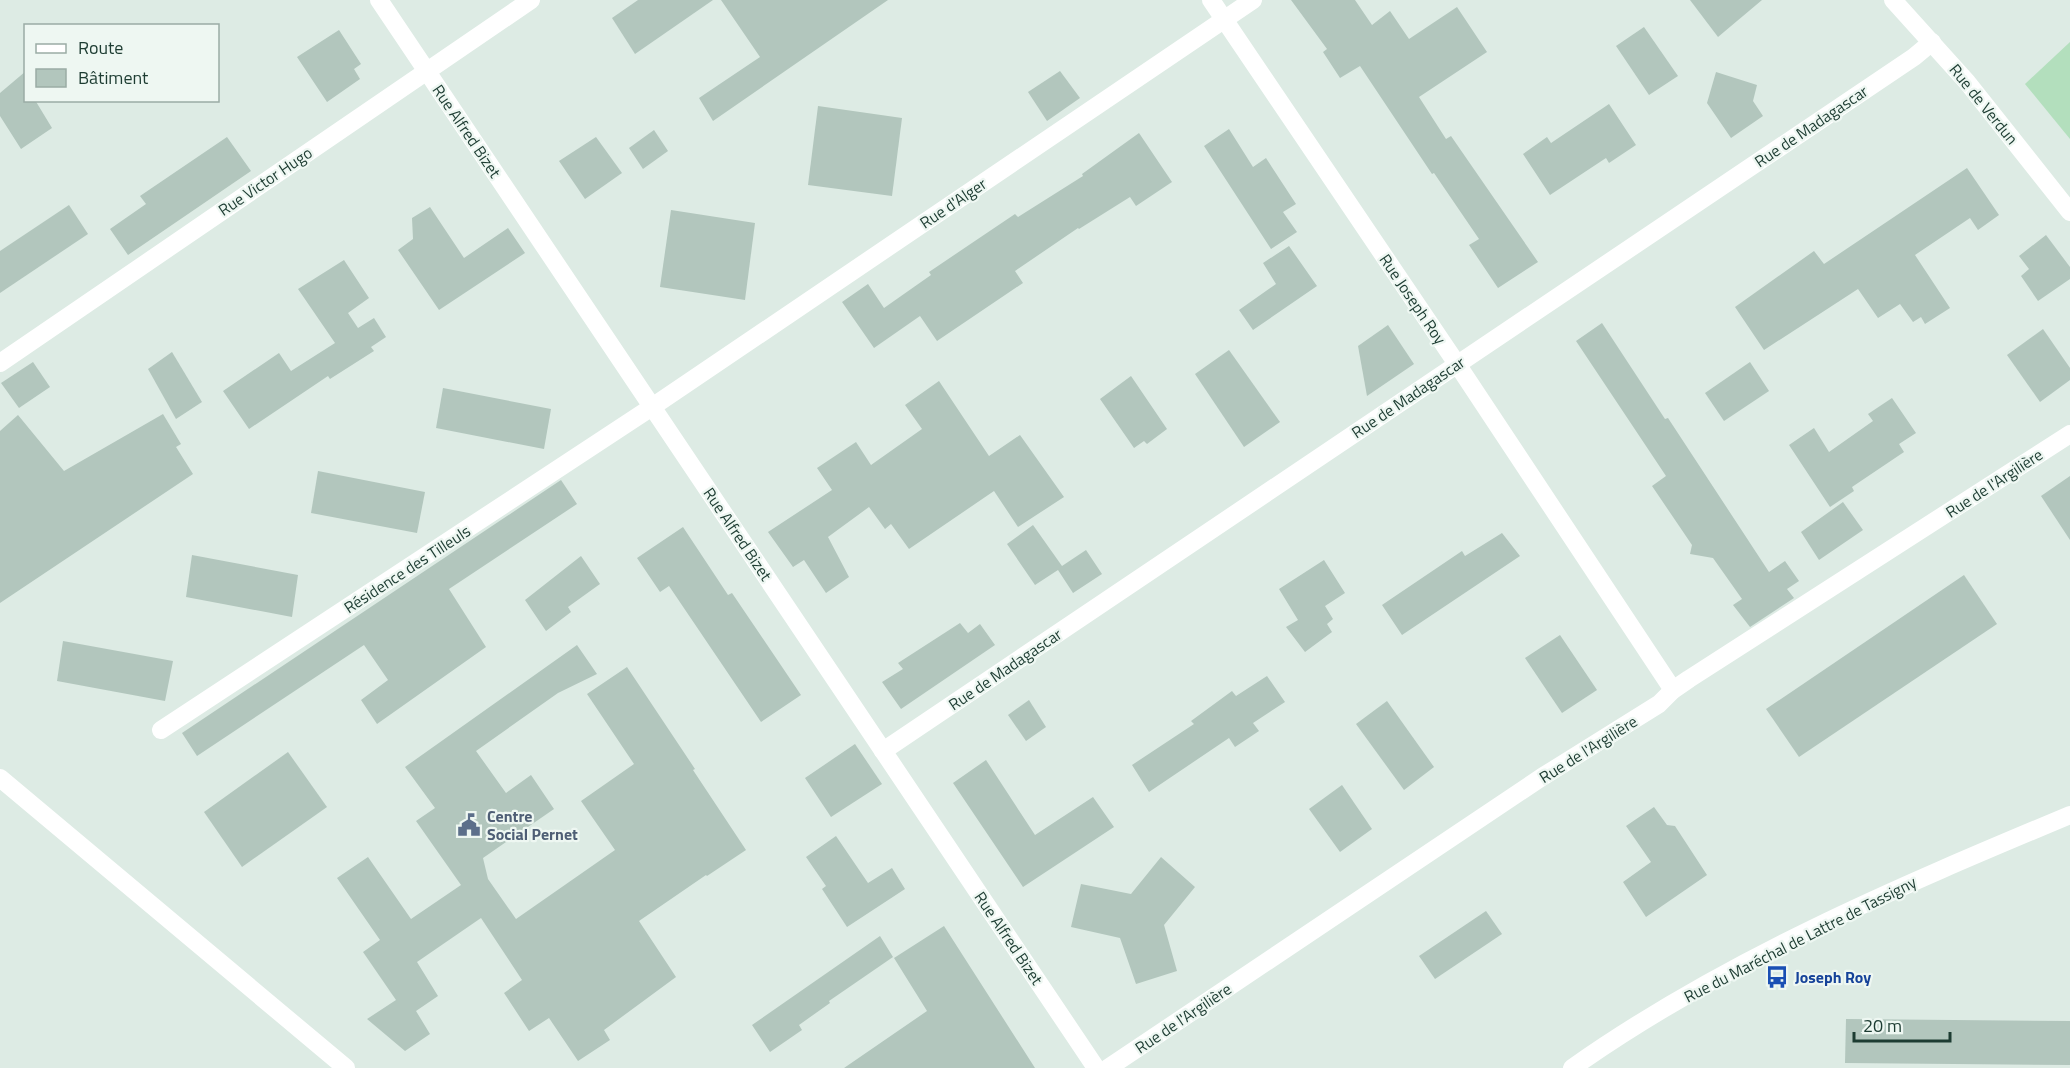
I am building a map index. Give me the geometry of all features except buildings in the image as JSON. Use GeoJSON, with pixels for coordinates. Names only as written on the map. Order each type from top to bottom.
{"type":"FeatureCollection","features":[{"type":"Feature","properties":{"kind":"street","name":"Rue Alfred Bizet"},"geometry":{"type":"LineString","coordinates":[[379,0],[1096,1068]]}},
{"type":"Feature","properties":{"kind":"street","name":"Rue Victor Hugo"},"geometry":{"type":"LineString","coordinates":[[0,363],[531,0]]}},
{"type":"Feature","properties":{"kind":"street","name":"Rue Joseph Roy"},"geometry":{"type":"LineString","coordinates":[[1211,0],[1457,364],[1673,690]]}},
{"type":"Feature","properties":{"kind":"street","name":"Rue d'Alger"},"geometry":{"type":"LineString","coordinates":[[652,407],[1253,0]]}},
{"type":"Feature","properties":{"kind":"street","name":"Rue de Verdun"},"geometry":{"type":"LineString","coordinates":[[1893,0],[1967,82],[2070,212]]}},
{"type":"Feature","properties":{"kind":"street","name":"Rue de Madagascar"},"geometry":{"type":"LineString","coordinates":[[883,751],[1914,57],[1932,42]]}},
{"type":"Feature","properties":{"kind":"street","name":"Résidence des Tilleuls"},"geometry":{"type":"LineString","coordinates":[[161,730],[652,407]]}},
{"type":"Feature","properties":{"kind":"street","name":"Rue de l'Argilière"},"geometry":{"type":"LineString","coordinates":[[1108,1068],[1542,777],[1659,704],[1673,690],[2070,434]]}},
{"type":"Feature","properties":{"kind":"street"},"geometry":{"type":"LineString","coordinates":[[0,778],[346,1068]]}},
{"type":"Feature","properties":{"kind":"street","name":"Rue du Maréchal de Lattre de Tassigny"},"geometry":{"type":"LineString","coordinates":[[1572,1068],[1625,1031],[1791,940],[1904,885],[2070,815]]}},
{"type":"Feature","properties":{"kind":"green space"},"geometry":{"type":"Polygon","coordinates":[[[2070,42],[2070,139],[2025,84],[2070,42]]]}},
{"type":"Feature","properties":{"kind":"place","name":"Centre Social Pernet"},"geometry":{"type":"Point","coordinates":[469,825]}},
{"type":"Feature","properties":{"kind":"place","name":"Joseph Roy"},"geometry":{"type":"Point","coordinates":[1777,977]}}]}
